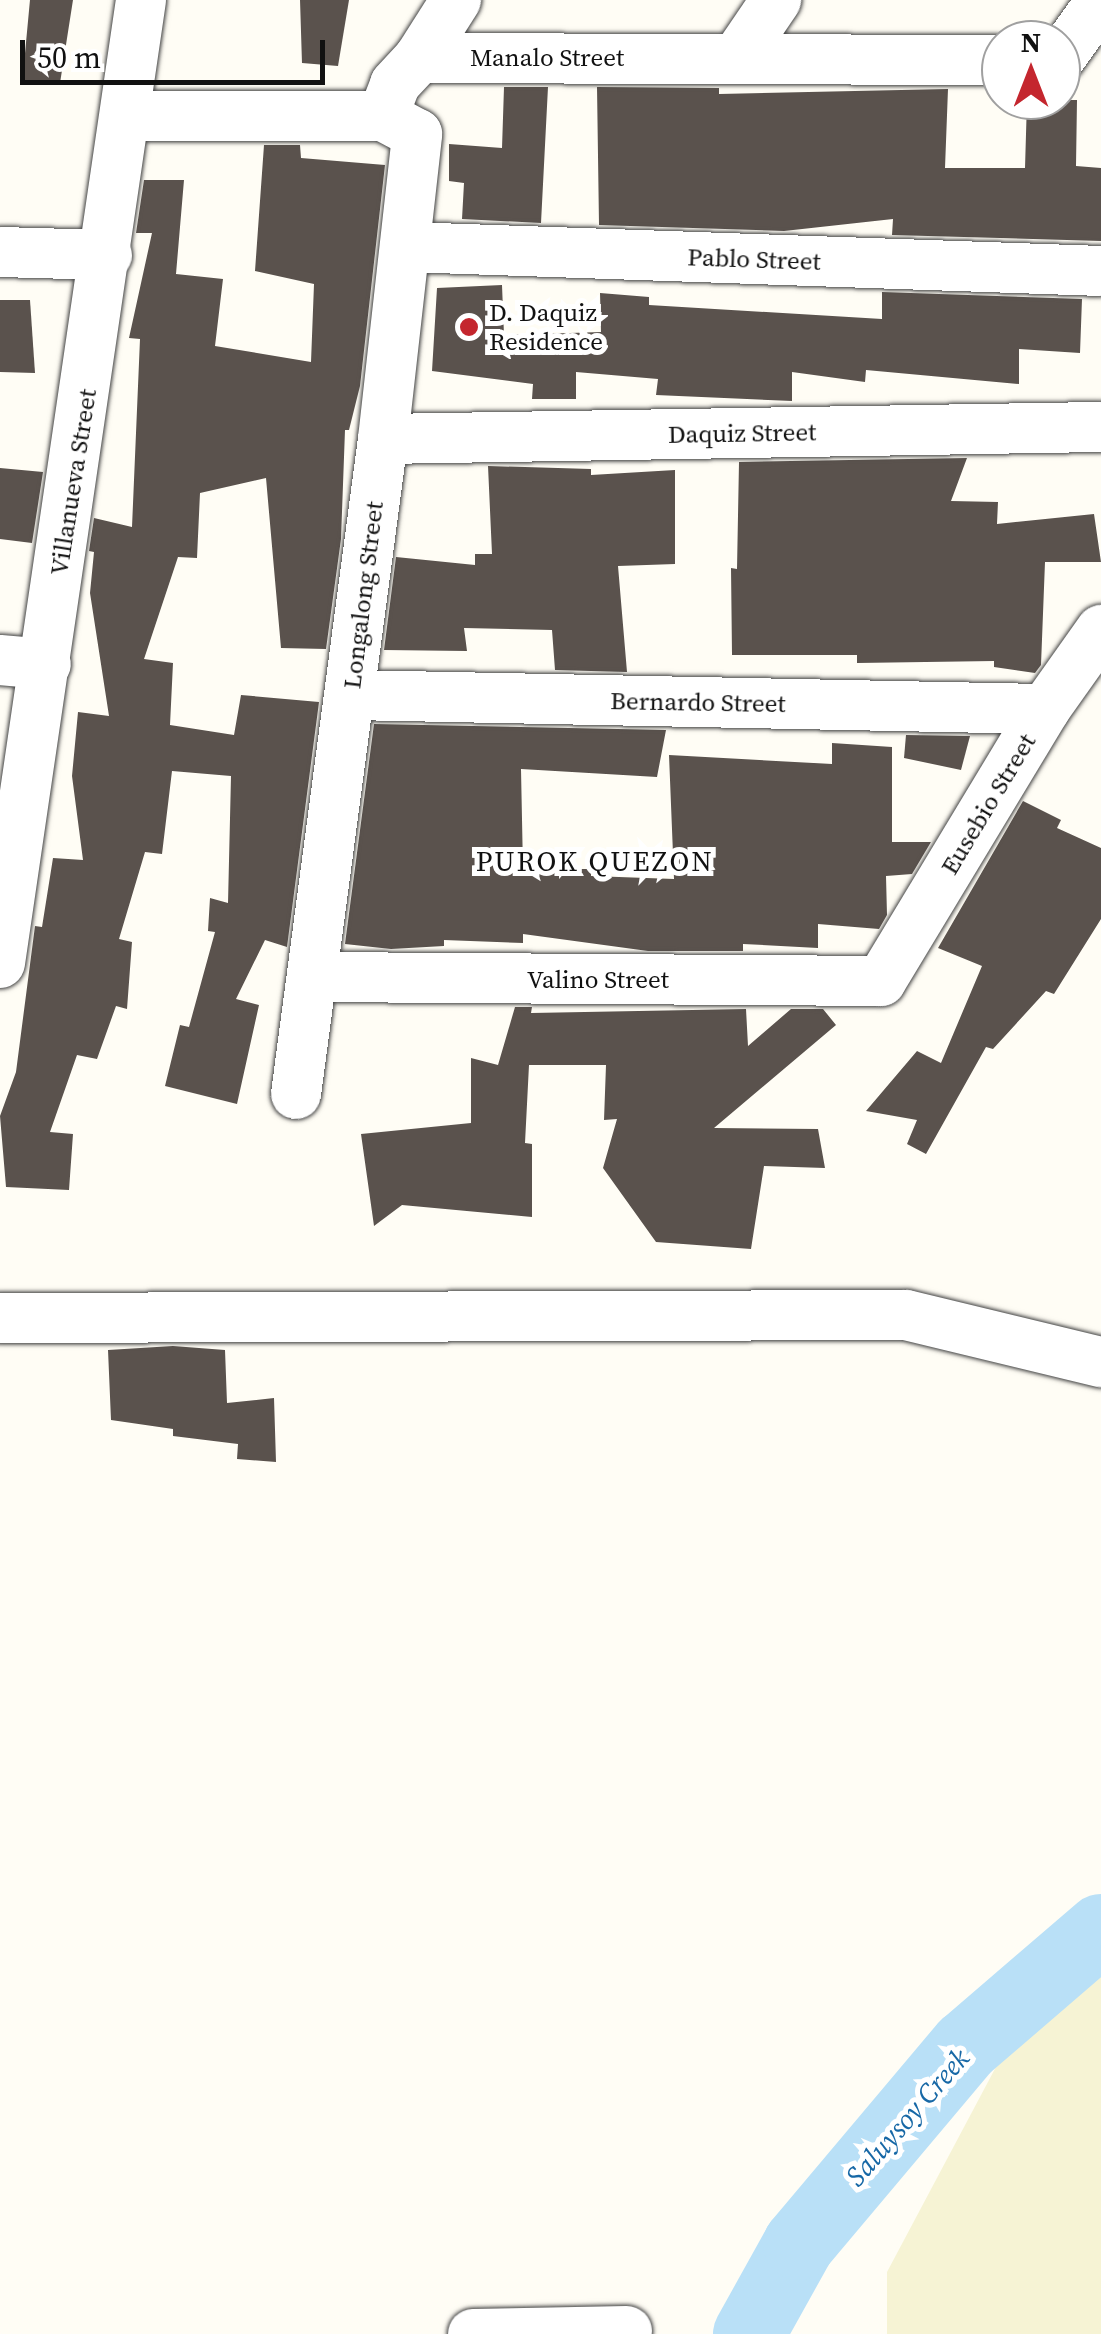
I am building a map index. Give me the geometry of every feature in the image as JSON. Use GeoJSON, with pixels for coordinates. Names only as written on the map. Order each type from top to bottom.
{"type":"FeatureCollection","features":[{"type":"Feature","properties":{"kind":"street","name":"Villanueva Street"},"geometry":{"type":"LineString","coordinates":[[0,963],[23,662],[107,255],[142,0]]}},
{"type":"Feature","properties":{"kind":"street"},"geometry":{"type":"LineString","coordinates":[[126,116],[383,116],[395,84],[418,58],[456,0]]}},
{"type":"Feature","properties":{"kind":"street"},"geometry":{"type":"LineString","coordinates":[[738,56],[776,0]]}},
{"type":"Feature","properties":{"kind":"street"},"geometry":{"type":"LineString","coordinates":[[1081,30],[1101,0]]}},
{"type":"Feature","properties":{"kind":"street","name":"Manalo Street"},"geometry":{"type":"LineString","coordinates":[[418,58],[981,60]]}},
{"type":"Feature","properties":{"kind":"street","name":"Longalong Street"},"geometry":{"type":"LineString","coordinates":[[296,1094],[351,695],[407,246],[417,134],[383,116]]}},
{"type":"Feature","properties":{"kind":"street","name":"Pablo Street"},"geometry":{"type":"LineString","coordinates":[[407,246],[1101,271]]}},
{"type":"Feature","properties":{"kind":"street"},"geometry":{"type":"LineString","coordinates":[[0,252],[107,255]]}},
{"type":"Feature","properties":{"kind":"street","name":"Daquiz Street"},"geometry":{"type":"LineString","coordinates":[[383,439],[1101,427]]}},
{"type":"Feature","properties":{"kind":"street","name":"Eusebio Street"},"geometry":{"type":"LineString","coordinates":[[881,981],[1045,709],[1101,630]]}},
{"type":"Feature","properties":{"kind":"street","name":"Bernardo Street"},"geometry":{"type":"LineString","coordinates":[[351,695],[1045,709]]}},
{"type":"Feature","properties":{"kind":"street","name":"Valino Street"},"geometry":{"type":"LineString","coordinates":[[315,977],[881,981]]}},
{"type":"Feature","properties":{"kind":"street"},"geometry":{"type":"LineString","coordinates":[[0,1318],[906,1315],[1101,1362]]}},
{"type":"Feature","properties":{"kind":"street"},"geometry":{"type":"LineString","coordinates":[[472,2334],[627,2331]]}},
{"type":"Feature","properties":{"kind":"shaded area"},"geometry":{"type":"Polygon","coordinates":[[[1101,1968],[1101,2334],[887,2334],[887,2272],[1023,2016],[1101,1968]]]}},
{"type":"Feature","properties":{"kind":"building"},"geometry":{"type":"Polygon","coordinates":[[[30,0],[73,0],[60,83],[22,85],[30,0]]]}},
{"type":"Feature","properties":{"kind":"building"},"geometry":{"type":"Polygon","coordinates":[[[300,0],[349,0],[338,66],[302,63],[300,0]]]}},
{"type":"Feature","properties":{"kind":"building"},"geometry":{"type":"Polygon","coordinates":[[[504,87],[548,87],[541,223],[462,219],[464,183],[449,181],[449,144],[502,148],[504,87]]]}},
{"type":"Feature","properties":{"kind":"building"},"geometry":{"type":"Polygon","coordinates":[[[597,87],[719,88],[719,94],[948,89],[945,168],[1025,168],[1026,120],[1077,120],[1076,166],[1101,168],[1101,241],[892,235],[893,219],[784,231],[599,225],[597,87]]]}},
{"type":"Feature","properties":{"kind":"building"},"geometry":{"type":"Polygon","coordinates":[[[264,145],[300,145],[301,158],[385,165],[360,386],[349,430],[345,430],[341,539],[326,649],[281,648],[266,478],[200,493],[197,558],[178,557],[144,659],[173,663],[170,725],[234,735],[241,695],[319,702],[287,947],[265,940],[236,999],[259,1005],[237,1104],[165,1086],[180,1025],[189,1027],[215,932],[208,931],[210,898],[228,903],[231,776],[172,771],[162,854],[145,852],[119,939],[132,942],[127,1009],[116,1006],[97,1059],[77,1055],[50,1132],[73,1134],[69,1190],[6,1187],[0,1116],[16,1072],[35,926],[42,927],[53,858],[83,860],[72,776],[78,712],[109,716],[90,593],[94,552],[89,551],[94,518],[132,527],[140,339],[129,338],[152,233],[136,233],[144,180],[184,180],[176,274],[223,279],[215,346],[311,362],[314,284],[255,271],[264,145]]]}},
{"type":"Feature","properties":{"kind":"building"},"geometry":{"type":"Polygon","coordinates":[[[502,285],[504,335],[601,332],[600,293],[649,297],[649,305],[882,319],[882,292],[1082,299],[1080,353],[1019,349],[1019,384],[866,370],[865,382],[792,372],[792,401],[656,395],[658,379],[576,372],[576,399],[532,399],[533,384],[432,371],[437,288],[502,285]]]}},
{"type":"Feature","properties":{"kind":"building"},"geometry":{"type":"Polygon","coordinates":[[[0,300],[30,300],[35,373],[0,372],[0,300]]]}},
{"type":"Feature","properties":{"kind":"building"},"geometry":{"type":"Polygon","coordinates":[[[967,458],[951,501],[998,502],[997,524],[1094,514],[1101,562],[1045,562],[1041,665],[1035,673],[994,667],[994,661],[857,663],[857,655],[732,655],[731,568],[737,569],[739,462],[967,458]]]}},
{"type":"Feature","properties":{"kind":"building"},"geometry":{"type":"Polygon","coordinates":[[[488,466],[591,469],[591,475],[675,470],[675,564],[618,566],[627,672],[555,670],[552,630],[464,628],[467,651],[384,650],[396,557],[475,565],[475,554],[492,554],[488,466]]]}},
{"type":"Feature","properties":{"kind":"building"},"geometry":{"type":"Polygon","coordinates":[[[0,468],[43,472],[32,543],[0,539],[0,468]]]}},
{"type":"Feature","properties":{"kind":"building"},"geometry":{"type":"Polygon","coordinates":[[[374,724],[666,730],[657,777],[521,769],[523,869],[591,869],[591,876],[674,879],[669,755],[832,764],[832,743],[892,747],[892,842],[931,842],[912,874],[886,876],[887,915],[879,929],[818,924],[818,948],[743,944],[743,951],[648,951],[523,934],[523,943],[444,940],[444,946],[391,949],[345,944],[374,724]]]}},
{"type":"Feature","properties":{"kind":"building"},"geometry":{"type":"Polygon","coordinates":[[[906,735],[970,736],[961,770],[904,758],[906,735]]]}},
{"type":"Feature","properties":{"kind":"building"},"geometry":{"type":"Polygon","coordinates":[[[1023,801],[1061,820],[1057,828],[1101,848],[1101,919],[1054,994],[1046,991],[993,1049],[986,1047],[926,1154],[907,1144],[917,1120],[866,1111],[917,1051],[941,1063],[982,966],[938,948],[1023,801]]]}},
{"type":"Feature","properties":{"kind":"building"},"geometry":{"type":"Polygon","coordinates":[[[515,1007],[532,1007],[531,1013],[746,1009],[748,1046],[791,1009],[823,1009],[836,1025],[714,1128],[818,1129],[825,1168],[764,1166],[751,1249],[656,1242],[603,1168],[617,1119],[604,1120],[606,1065],[529,1065],[525,1143],[532,1144],[532,1217],[402,1205],[374,1226],[361,1134],[471,1123],[471,1058],[498,1065],[515,1007]]]}},
{"type":"Feature","properties":{"kind":"building"},"geometry":{"type":"Polygon","coordinates":[[[173,1346],[225,1350],[227,1403],[274,1398],[276,1462],[237,1459],[238,1444],[173,1436],[173,1429],[111,1420],[108,1350],[173,1346]]]}},
{"type":"Feature","properties":{"kind":"waterway","name":"Saluysoy Creek"},"geometry":{"type":"LineString","coordinates":[[749,2334],[799,2244],[966,2046],[1101,1930]]}},
{"type":"Feature","properties":{"kind":"place","name":"D. Daquiz Residence"},"geometry":{"type":"Point","coordinates":[469,327]}},
{"type":"Feature","properties":{"kind":"district","name":"PUROK QUEZON"},"geometry":{"type":"Point","coordinates":[595,861]}}]}
